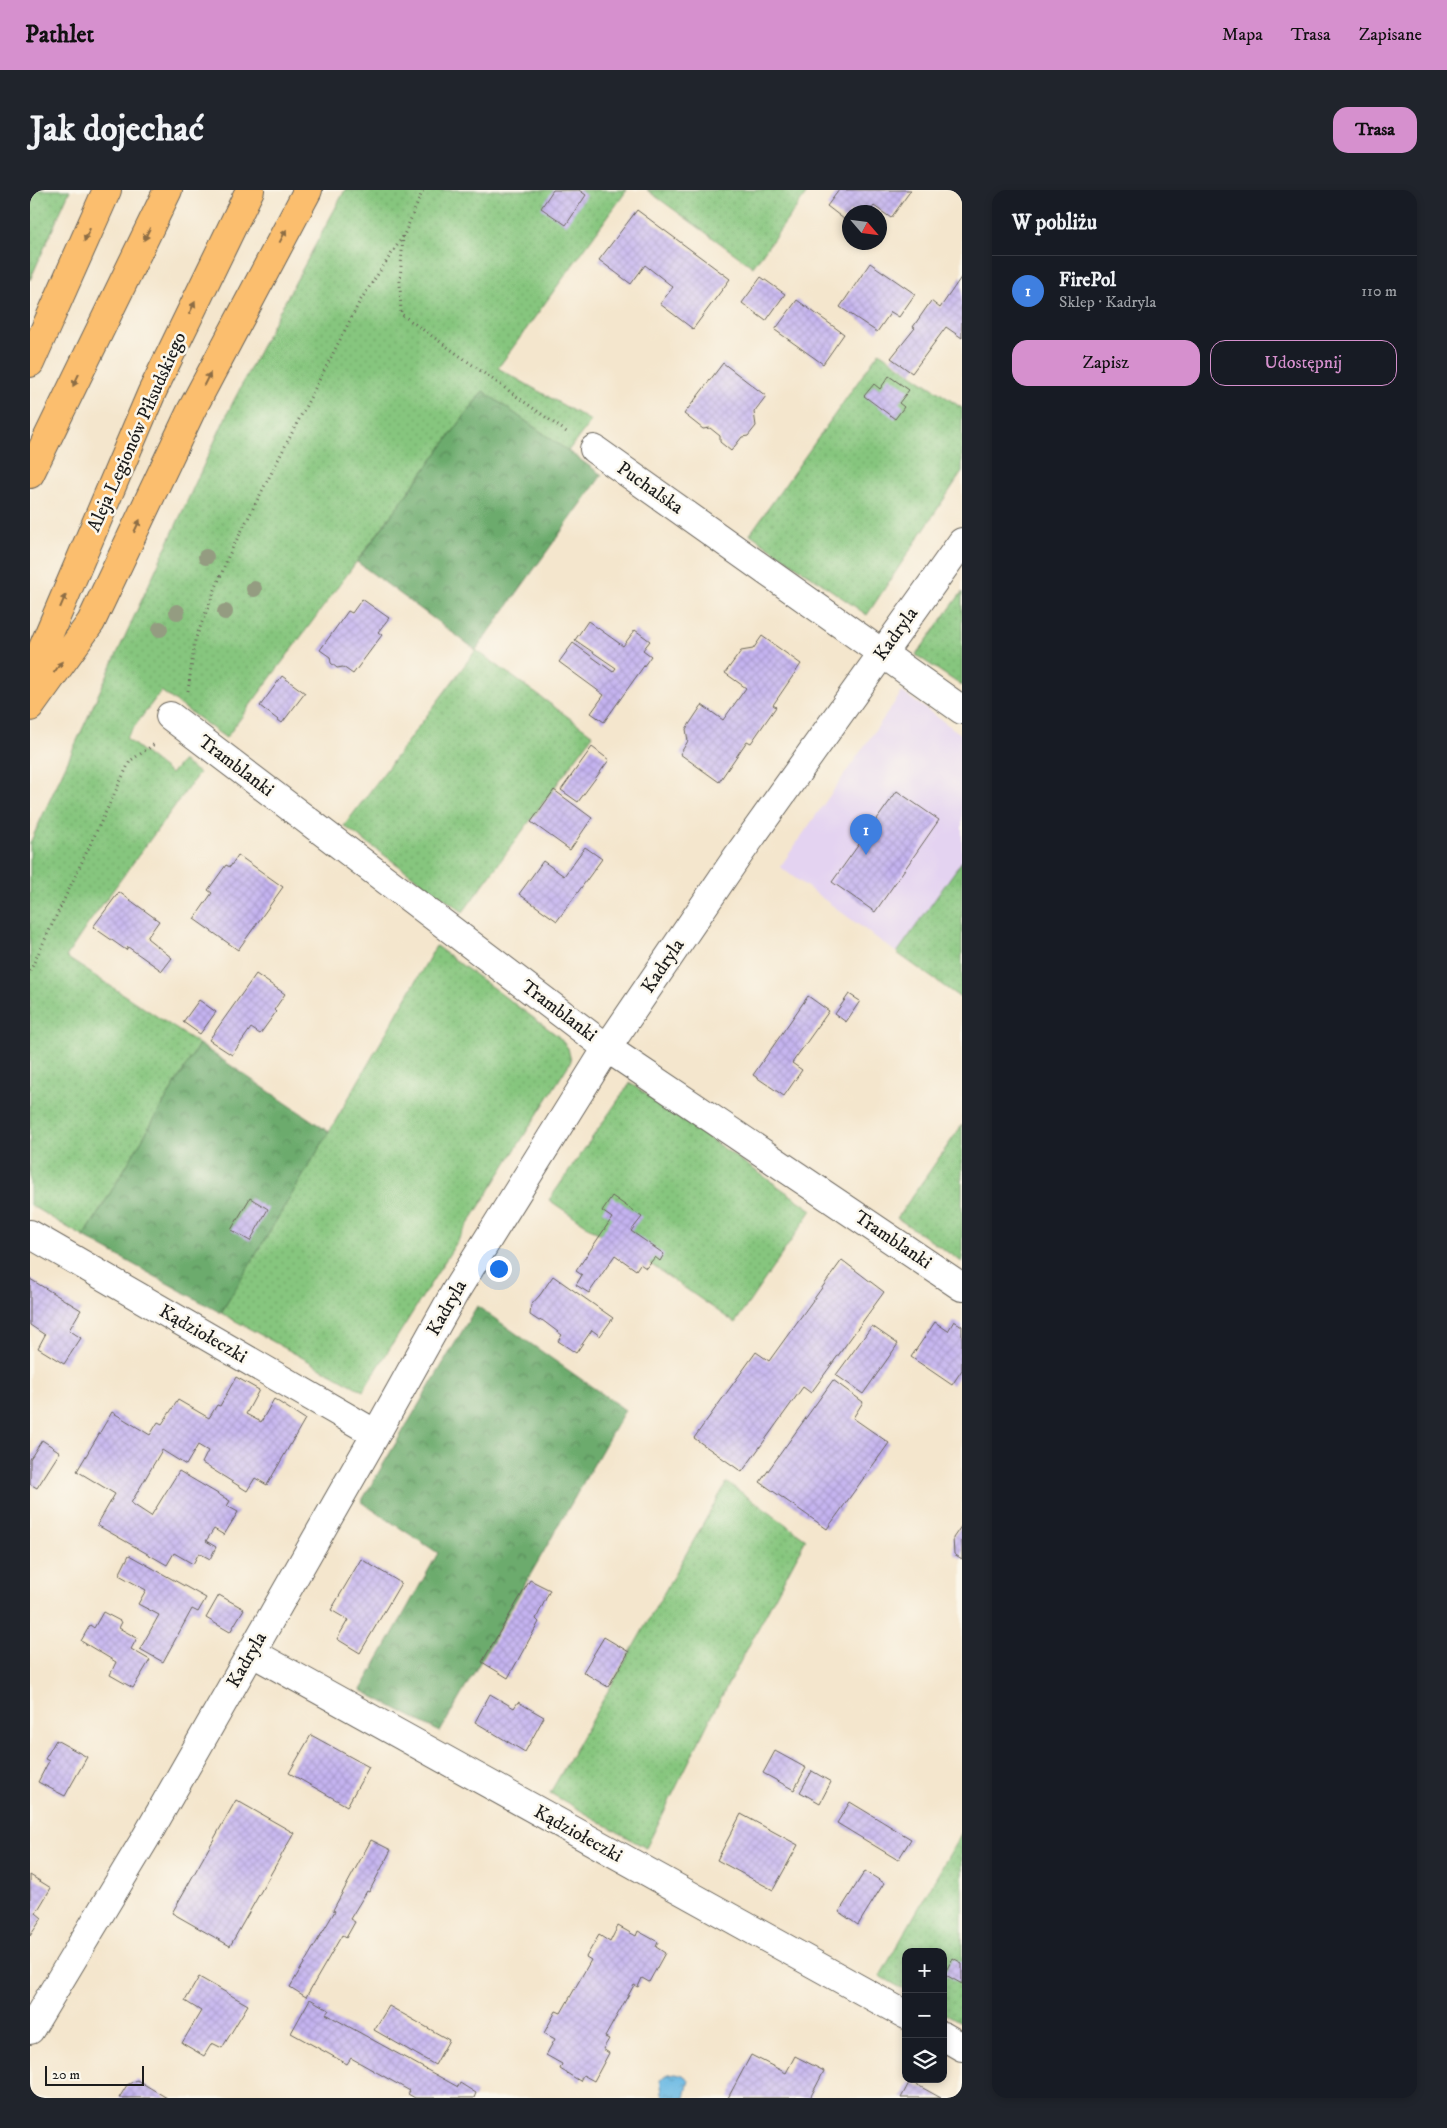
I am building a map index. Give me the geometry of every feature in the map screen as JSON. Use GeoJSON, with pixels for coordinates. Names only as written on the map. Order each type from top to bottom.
{"type":"FeatureCollection","features":[{"type":"Feature","properties":{"kind":"highway"},"geometry":{"type":"LineString","coordinates":[[30,363],[107,190]]}},
{"type":"Feature","properties":{"kind":"highway"},"geometry":{"type":"LineString","coordinates":[[30,474],[168,190]]}},
{"type":"Feature","properties":{"kind":"highway","name":"Aleja Legionów Piłsudskiego"},"geometry":{"type":"LineString","coordinates":[[30,678],[152,392],[250,190]]}},
{"type":"Feature","properties":{"kind":"highway"},"geometry":{"type":"LineString","coordinates":[[30,707],[91,622],[191,411],[308,190]]}},
{"type":"Feature","properties":{"kind":"street","name":"Puchalska"},"geometry":{"type":"LineString","coordinates":[[594,450],[962,710]]}},
{"type":"Feature","properties":{"kind":"street","name":"Kadryla"},"geometry":{"type":"LineString","coordinates":[[30,2030],[145,1838],[455,1292],[607,1048],[737,856],[962,542]]}},
{"type":"Feature","properties":{"kind":"street","name":"Tramblanki"},"geometry":{"type":"LineString","coordinates":[[176,720],[607,1048],[962,1287]]}},
{"type":"Feature","properties":{"kind":"street","name":"Kądziołeczki"},"geometry":{"type":"LineString","coordinates":[[30,1234],[376,1434]]}},
{"type":"Feature","properties":{"kind":"street","name":"Kądziołeczki"},"geometry":{"type":"LineString","coordinates":[[251,1652],[902,2013]]}},
{"type":"Feature","properties":{"kind":"street"},"geometry":{"type":"LineString","coordinates":[[946,2038],[962,2047]]}},
{"type":"Feature","properties":{"kind":"path"},"geometry":{"type":"LineString","coordinates":[[30,971],[130,761],[176,720],[195,640],[228,557],[360,301],[404,235],[423,190]]}},
{"type":"Feature","properties":{"kind":"path"},"geometry":{"type":"LineString","coordinates":[[404,235],[400,281],[401,314],[552,423],[594,450]]}},
{"type":"Feature","properties":{"kind":"shaded area"},"geometry":{"type":"Polygon","coordinates":[[[902,692],[962,735],[962,861],[897,953],[780,867],[902,692]]]}},
{"type":"Feature","properties":{"kind":"green space"},"geometry":{"type":"Polygon","coordinates":[[[30,190],[70,190],[30,280],[30,190]]]}},
{"type":"Feature","properties":{"kind":"green space"},"geometry":{"type":"Polygon","coordinates":[[[345,190],[627,190],[498,368],[591,421],[568,451],[483,391],[226,738],[161,691],[126,738],[171,774],[182,761],[199,773],[88,924],[66,957],[199,1044],[84,1237],[30,1205],[30,843],[229,410],[345,190]]]}},
{"type":"Feature","properties":{"kind":"green space"},"geometry":{"type":"Polygon","coordinates":[[[647,190],[809,190],[753,267],[647,190]]]}},
{"type":"Feature","properties":{"kind":"green space"},"geometry":{"type":"Polygon","coordinates":[[[879,352],[962,408],[962,472],[867,615],[750,534],[879,352]]]}},
{"type":"Feature","properties":{"kind":"green space"},"geometry":{"type":"Polygon","coordinates":[[[483,391],[602,475],[476,650],[357,562],[483,391]]]}},
{"type":"Feature","properties":{"kind":"green space"},"geometry":{"type":"Polygon","coordinates":[[[962,592],[962,686],[916,655],[962,592]]]}},
{"type":"Feature","properties":{"kind":"green space"},"geometry":{"type":"Polygon","coordinates":[[[476,650],[593,735],[463,912],[344,826],[476,650]]]}},
{"type":"Feature","properties":{"kind":"green space"},"geometry":{"type":"Polygon","coordinates":[[[962,861],[962,999],[897,953],[962,861]]]}},
{"type":"Feature","properties":{"kind":"green space"},"geometry":{"type":"Polygon","coordinates":[[[436,946],[558,1036],[568,1048],[571,1061],[363,1391],[221,1313],[329,1132],[436,946]]]}},
{"type":"Feature","properties":{"kind":"green space"},"geometry":{"type":"Polygon","coordinates":[[[199,1044],[329,1132],[221,1313],[84,1237],[199,1044]]]}},
{"type":"Feature","properties":{"kind":"green space"},"geometry":{"type":"Polygon","coordinates":[[[630,1083],[812,1210],[735,1323],[623,1245],[620,1248],[549,1200],[630,1083]]]}},
{"type":"Feature","properties":{"kind":"green space"},"geometry":{"type":"Polygon","coordinates":[[[962,1125],[962,1262],[897,1218],[962,1125]]]}},
{"type":"Feature","properties":{"kind":"green space"},"geometry":{"type":"Polygon","coordinates":[[[477,1306],[625,1410],[440,1732],[361,1690],[438,1553],[361,1502],[477,1306]]]}},
{"type":"Feature","properties":{"kind":"green space"},"geometry":{"type":"Polygon","coordinates":[[[727,1482],[806,1539],[716,1707],[646,1848],[550,1793],[727,1482]]]}},
{"type":"Feature","properties":{"kind":"green space"},"geometry":{"type":"Polygon","coordinates":[[[962,1832],[962,2023],[947,2014],[947,1948],[902,1948],[902,1989],[880,1976],[962,1832]]]}},
{"type":"Feature","properties":{"kind":"water"},"geometry":{"type":"Polygon","coordinates":[[[676,2073],[683,2075],[689,2080],[685,2098],[663,2098],[660,2080],[668,2074],[676,2073]]]}},
{"type":"Feature","properties":{"kind":"building"},"geometry":{"type":"Polygon","coordinates":[[[553,190],[579,190],[586,195],[566,225],[541,208],[553,190]]]}},
{"type":"Feature","properties":{"kind":"building"},"geometry":{"type":"Polygon","coordinates":[[[839,190],[911,190],[891,218],[887,215],[887,205],[842,205],[842,218],[827,206],[839,190]]]}},
{"type":"Feature","properties":{"kind":"building"},"geometry":{"type":"Polygon","coordinates":[[[637,210],[730,279],[693,329],[660,304],[673,287],[645,265],[631,284],[599,260],[637,210]]]}},
{"type":"Feature","properties":{"kind":"building"},"geometry":{"type":"Polygon","coordinates":[[[870,263],[915,294],[899,317],[891,312],[877,332],[840,307],[870,263]]]}},
{"type":"Feature","properties":{"kind":"building"},"geometry":{"type":"Polygon","coordinates":[[[962,276],[962,338],[946,327],[912,373],[891,358],[915,328],[913,327],[931,301],[940,308],[962,276]]]}},
{"type":"Feature","properties":{"kind":"building"},"geometry":{"type":"Polygon","coordinates":[[[761,277],[785,294],[766,321],[742,303],[761,277]]]}},
{"type":"Feature","properties":{"kind":"building"},"geometry":{"type":"Polygon","coordinates":[[[797,300],[844,334],[823,364],[775,330],[797,300]]]}},
{"type":"Feature","properties":{"kind":"building"},"geometry":{"type":"Polygon","coordinates":[[[723,363],[766,396],[754,412],[756,426],[748,436],[742,437],[731,451],[720,442],[720,436],[710,428],[703,429],[684,414],[723,363]]]}},
{"type":"Feature","properties":{"kind":"building"},"geometry":{"type":"Polygon","coordinates":[[[889,376],[909,390],[899,403],[904,407],[895,419],[864,396],[874,384],[880,389],[889,376]]]}},
{"type":"Feature","properties":{"kind":"building"},"geometry":{"type":"Polygon","coordinates":[[[362,599],[389,618],[378,632],[382,635],[353,674],[343,667],[337,668],[331,663],[330,657],[320,650],[348,611],[352,613],[362,599]]]}},
{"type":"Feature","properties":{"kind":"building"},"geometry":{"type":"Polygon","coordinates":[[[588,621],[623,646],[635,630],[650,641],[643,650],[651,656],[604,722],[591,713],[604,695],[559,662],[573,643],[613,672],[616,668],[575,640],[588,621]]]}},
{"type":"Feature","properties":{"kind":"building"},"geometry":{"type":"Polygon","coordinates":[[[762,636],[801,664],[773,705],[776,707],[751,743],[747,741],[719,782],[680,754],[688,741],[686,729],[702,705],[723,720],[746,688],[725,673],[741,651],[753,649],[762,636]]]}},
{"type":"Feature","properties":{"kind":"building"},"geometry":{"type":"Polygon","coordinates":[[[282,676],[305,693],[282,723],[260,706],[282,676]]]}},
{"type":"Feature","properties":{"kind":"building"},"geometry":{"type":"Polygon","coordinates":[[[592,747],[609,760],[578,802],[561,790],[592,747]]]}},
{"type":"Feature","properties":{"kind":"building"},"geometry":{"type":"Polygon","coordinates":[[[554,790],[592,818],[570,850],[531,822],[554,790]]]}},
{"type":"Feature","properties":{"kind":"building"},"geometry":{"type":"Polygon","coordinates":[[[897,791],[939,820],[875,912],[832,882],[897,791]]]}},
{"type":"Feature","properties":{"kind":"building"},"geometry":{"type":"Polygon","coordinates":[[[585,847],[602,859],[557,921],[519,894],[543,861],[564,876],[585,847]]]}},
{"type":"Feature","properties":{"kind":"building"},"geometry":{"type":"Polygon","coordinates":[[[238,855],[283,887],[238,950],[194,919],[212,893],[208,890],[226,865],[230,867],[238,855]]]}},
{"type":"Feature","properties":{"kind":"building"},"geometry":{"type":"Polygon","coordinates":[[[119,892],[159,921],[147,938],[172,958],[162,971],[128,947],[126,950],[93,927],[119,892]]]}},
{"type":"Feature","properties":{"kind":"building"},"geometry":{"type":"Polygon","coordinates":[[[256,974],[285,994],[274,1010],[276,1012],[260,1034],[251,1028],[232,1055],[209,1040],[256,974]]]}},
{"type":"Feature","properties":{"kind":"building"},"geometry":{"type":"Polygon","coordinates":[[[849,994],[860,1001],[846,1022],[835,1014],[849,994]]]}},
{"type":"Feature","properties":{"kind":"building"},"geometry":{"type":"Polygon","coordinates":[[[808,996],[829,1011],[792,1063],[802,1070],[784,1096],[753,1075],[808,996]]]}},
{"type":"Feature","properties":{"kind":"building"},"geometry":{"type":"Polygon","coordinates":[[[199,1000],[216,1012],[200,1034],[183,1022],[199,1000]]]}},
{"type":"Feature","properties":{"kind":"building"},"geometry":{"type":"Polygon","coordinates":[[[612,1196],[642,1217],[631,1231],[664,1254],[660,1261],[655,1257],[646,1268],[640,1264],[636,1270],[615,1255],[589,1293],[576,1285],[582,1275],[576,1271],[612,1218],[602,1211],[612,1196]]]}},
{"type":"Feature","properties":{"kind":"building"},"geometry":{"type":"Polygon","coordinates":[[[250,1198],[268,1209],[250,1241],[231,1230],[250,1198]]]}},
{"type":"Feature","properties":{"kind":"building"},"geometry":{"type":"Polygon","coordinates":[[[842,1260],[884,1292],[811,1393],[803,1387],[742,1472],[694,1438],[756,1352],[769,1361],[842,1260]]]}},
{"type":"Feature","properties":{"kind":"building"},"geometry":{"type":"Polygon","coordinates":[[[553,1276],[613,1318],[600,1336],[592,1330],[576,1353],[558,1341],[562,1335],[542,1320],[539,1321],[530,1315],[531,1305],[553,1276]]]}},
{"type":"Feature","properties":{"kind":"building"},"geometry":{"type":"Polygon","coordinates":[[[30,1279],[81,1310],[69,1330],[81,1338],[64,1364],[38,1348],[45,1335],[30,1325],[30,1279]]]}},
{"type":"Feature","properties":{"kind":"building"},"geometry":{"type":"Polygon","coordinates":[[[954,1321],[962,1326],[962,1370],[952,1385],[911,1357],[935,1322],[948,1331],[954,1321]]]}},
{"type":"Feature","properties":{"kind":"building"},"geometry":{"type":"Polygon","coordinates":[[[872,1326],[898,1344],[863,1394],[836,1375],[872,1326]]]}},
{"type":"Feature","properties":{"kind":"building"},"geometry":{"type":"Polygon","coordinates":[[[236,1377],[259,1390],[246,1414],[261,1422],[274,1399],[305,1419],[267,1485],[255,1478],[247,1491],[202,1463],[208,1451],[198,1445],[186,1465],[162,1450],[131,1503],[151,1516],[179,1471],[230,1501],[227,1506],[238,1512],[224,1535],[214,1529],[206,1541],[216,1547],[210,1559],[199,1553],[193,1564],[174,1553],[167,1565],[97,1525],[115,1494],[77,1471],[112,1412],[150,1435],[158,1422],[162,1424],[178,1400],[209,1418],[217,1405],[220,1406],[236,1377]]]}},
{"type":"Feature","properties":{"kind":"building"},"geometry":{"type":"Polygon","coordinates":[[[833,1380],[863,1402],[853,1418],[889,1443],[827,1529],[760,1482],[833,1380]]]}},
{"type":"Feature","properties":{"kind":"building"},"geometry":{"type":"Polygon","coordinates":[[[42,1440],[60,1452],[37,1488],[30,1484],[30,1459],[42,1440]]]}},
{"type":"Feature","properties":{"kind":"building"},"geometry":{"type":"Polygon","coordinates":[[[962,1525],[962,1559],[954,1554],[953,1538],[962,1525]]]}},
{"type":"Feature","properties":{"kind":"building"},"geometry":{"type":"Polygon","coordinates":[[[129,1555],[206,1598],[198,1612],[192,1609],[163,1662],[140,1649],[159,1615],[138,1604],[146,1590],[119,1575],[129,1555]]]}},
{"type":"Feature","properties":{"kind":"building"},"geometry":{"type":"Polygon","coordinates":[[[361,1559],[401,1583],[360,1653],[337,1639],[348,1620],[331,1610],[361,1559]]]}},
{"type":"Feature","properties":{"kind":"building"},"geometry":{"type":"Polygon","coordinates":[[[530,1580],[550,1590],[536,1619],[539,1622],[508,1678],[482,1662],[530,1580]]]}},
{"type":"Feature","properties":{"kind":"building"},"geometry":{"type":"Polygon","coordinates":[[[219,1595],[244,1609],[230,1632],[206,1618],[219,1595]]]}},
{"type":"Feature","properties":{"kind":"building"},"geometry":{"type":"Polygon","coordinates":[[[103,1612],[122,1622],[119,1628],[137,1638],[131,1649],[150,1660],[133,1688],[110,1675],[116,1662],[81,1641],[90,1625],[94,1628],[103,1612]]]}},
{"type":"Feature","properties":{"kind":"building"},"geometry":{"type":"Polygon","coordinates":[[[604,1637],[629,1652],[608,1687],[583,1672],[604,1637]]]}},
{"type":"Feature","properties":{"kind":"building"},"geometry":{"type":"Polygon","coordinates":[[[490,1694],[514,1708],[518,1702],[544,1717],[525,1752],[475,1722],[490,1694]]]}},
{"type":"Feature","properties":{"kind":"building"},"geometry":{"type":"Polygon","coordinates":[[[311,1735],[369,1767],[347,1806],[289,1773],[311,1735]]]}},
{"type":"Feature","properties":{"kind":"building"},"geometry":{"type":"Polygon","coordinates":[[[56,1740],[87,1757],[65,1796],[38,1782],[49,1761],[45,1759],[56,1740]]]}},
{"type":"Feature","properties":{"kind":"building"},"geometry":{"type":"Polygon","coordinates":[[[775,1751],[806,1768],[794,1790],[763,1773],[775,1751]]]}},
{"type":"Feature","properties":{"kind":"building"},"geometry":{"type":"Polygon","coordinates":[[[812,1771],[831,1782],[820,1803],[800,1792],[812,1771]]]}},
{"type":"Feature","properties":{"kind":"building"},"geometry":{"type":"Polygon","coordinates":[[[236,1800],[294,1833],[230,1946],[172,1913],[236,1800]]]}},
{"type":"Feature","properties":{"kind":"building"},"geometry":{"type":"Polygon","coordinates":[[[850,1802],[911,1839],[898,1860],[837,1823],[850,1802]]]}},
{"type":"Feature","properties":{"kind":"building"},"geometry":{"type":"Polygon","coordinates":[[[741,1814],[798,1845],[773,1890],[717,1860],[741,1814]]]}},
{"type":"Feature","properties":{"kind":"building"},"geometry":{"type":"Polygon","coordinates":[[[371,1840],[391,1850],[369,1892],[367,1891],[350,1919],[355,1922],[346,1938],[342,1935],[306,1997],[290,1987],[335,1911],[333,1910],[371,1840]]]}},
{"type":"Feature","properties":{"kind":"building"},"geometry":{"type":"Polygon","coordinates":[[[865,1871],[884,1883],[858,1925],[839,1912],[865,1871]]]}},
{"type":"Feature","properties":{"kind":"building"},"geometry":{"type":"Polygon","coordinates":[[[30,1875],[51,1888],[36,1913],[42,1918],[30,1936],[30,1875]]]}},
{"type":"Feature","properties":{"kind":"building"},"geometry":{"type":"Polygon","coordinates":[[[618,1926],[636,1936],[638,1931],[658,1942],[656,1947],[665,1953],[649,1982],[642,1978],[638,1987],[634,1985],[605,2037],[609,2039],[603,2049],[609,2053],[594,2081],[583,2075],[580,2081],[560,2069],[562,2064],[546,2055],[555,2039],[544,2033],[556,2011],[561,2013],[591,1960],[586,1957],[599,1935],[610,1942],[618,1926]]]}},
{"type":"Feature","properties":{"kind":"building"},"geometry":{"type":"Polygon","coordinates":[[[953,1958],[962,1963],[962,1984],[947,1976],[947,1969],[953,1958]]]}},
{"type":"Feature","properties":{"kind":"building"},"geometry":{"type":"Polygon","coordinates":[[[199,1977],[248,2005],[222,2048],[212,2043],[204,2056],[182,2043],[201,2011],[185,2001],[199,1977]]]}},
{"type":"Feature","properties":{"kind":"building"},"geometry":{"type":"Polygon","coordinates":[[[310,1999],[329,2010],[326,2014],[458,2087],[460,2083],[476,2093],[474,2098],[415,2098],[408,2094],[410,2091],[351,2058],[347,2064],[291,2033],[310,1999]]]}},
{"type":"Feature","properties":{"kind":"building"},"geometry":{"type":"Polygon","coordinates":[[[389,2006],[449,2040],[435,2065],[374,2030],[389,2006]]]}},
{"type":"Feature","properties":{"kind":"building"},"geometry":{"type":"Polygon","coordinates":[[[751,2055],[786,2073],[795,2056],[824,2071],[810,2098],[728,2098],[751,2055]]]}},
{"type":"Feature","properties":{"kind":"building"},"geometry":{"type":"Polygon","coordinates":[[[137,2080],[167,2098],[119,2098],[127,2085],[137,2080]]]}},
{"type":"Feature","properties":{"kind":"building"},"geometry":{"type":"Polygon","coordinates":[[[909,2083],[914,2083],[941,2098],[901,2098],[909,2083]]]}},
{"type":"Feature","properties":{"kind":"place","name":"FirePol"},"geometry":{"type":"Point","coordinates":[866,855]}}]}
